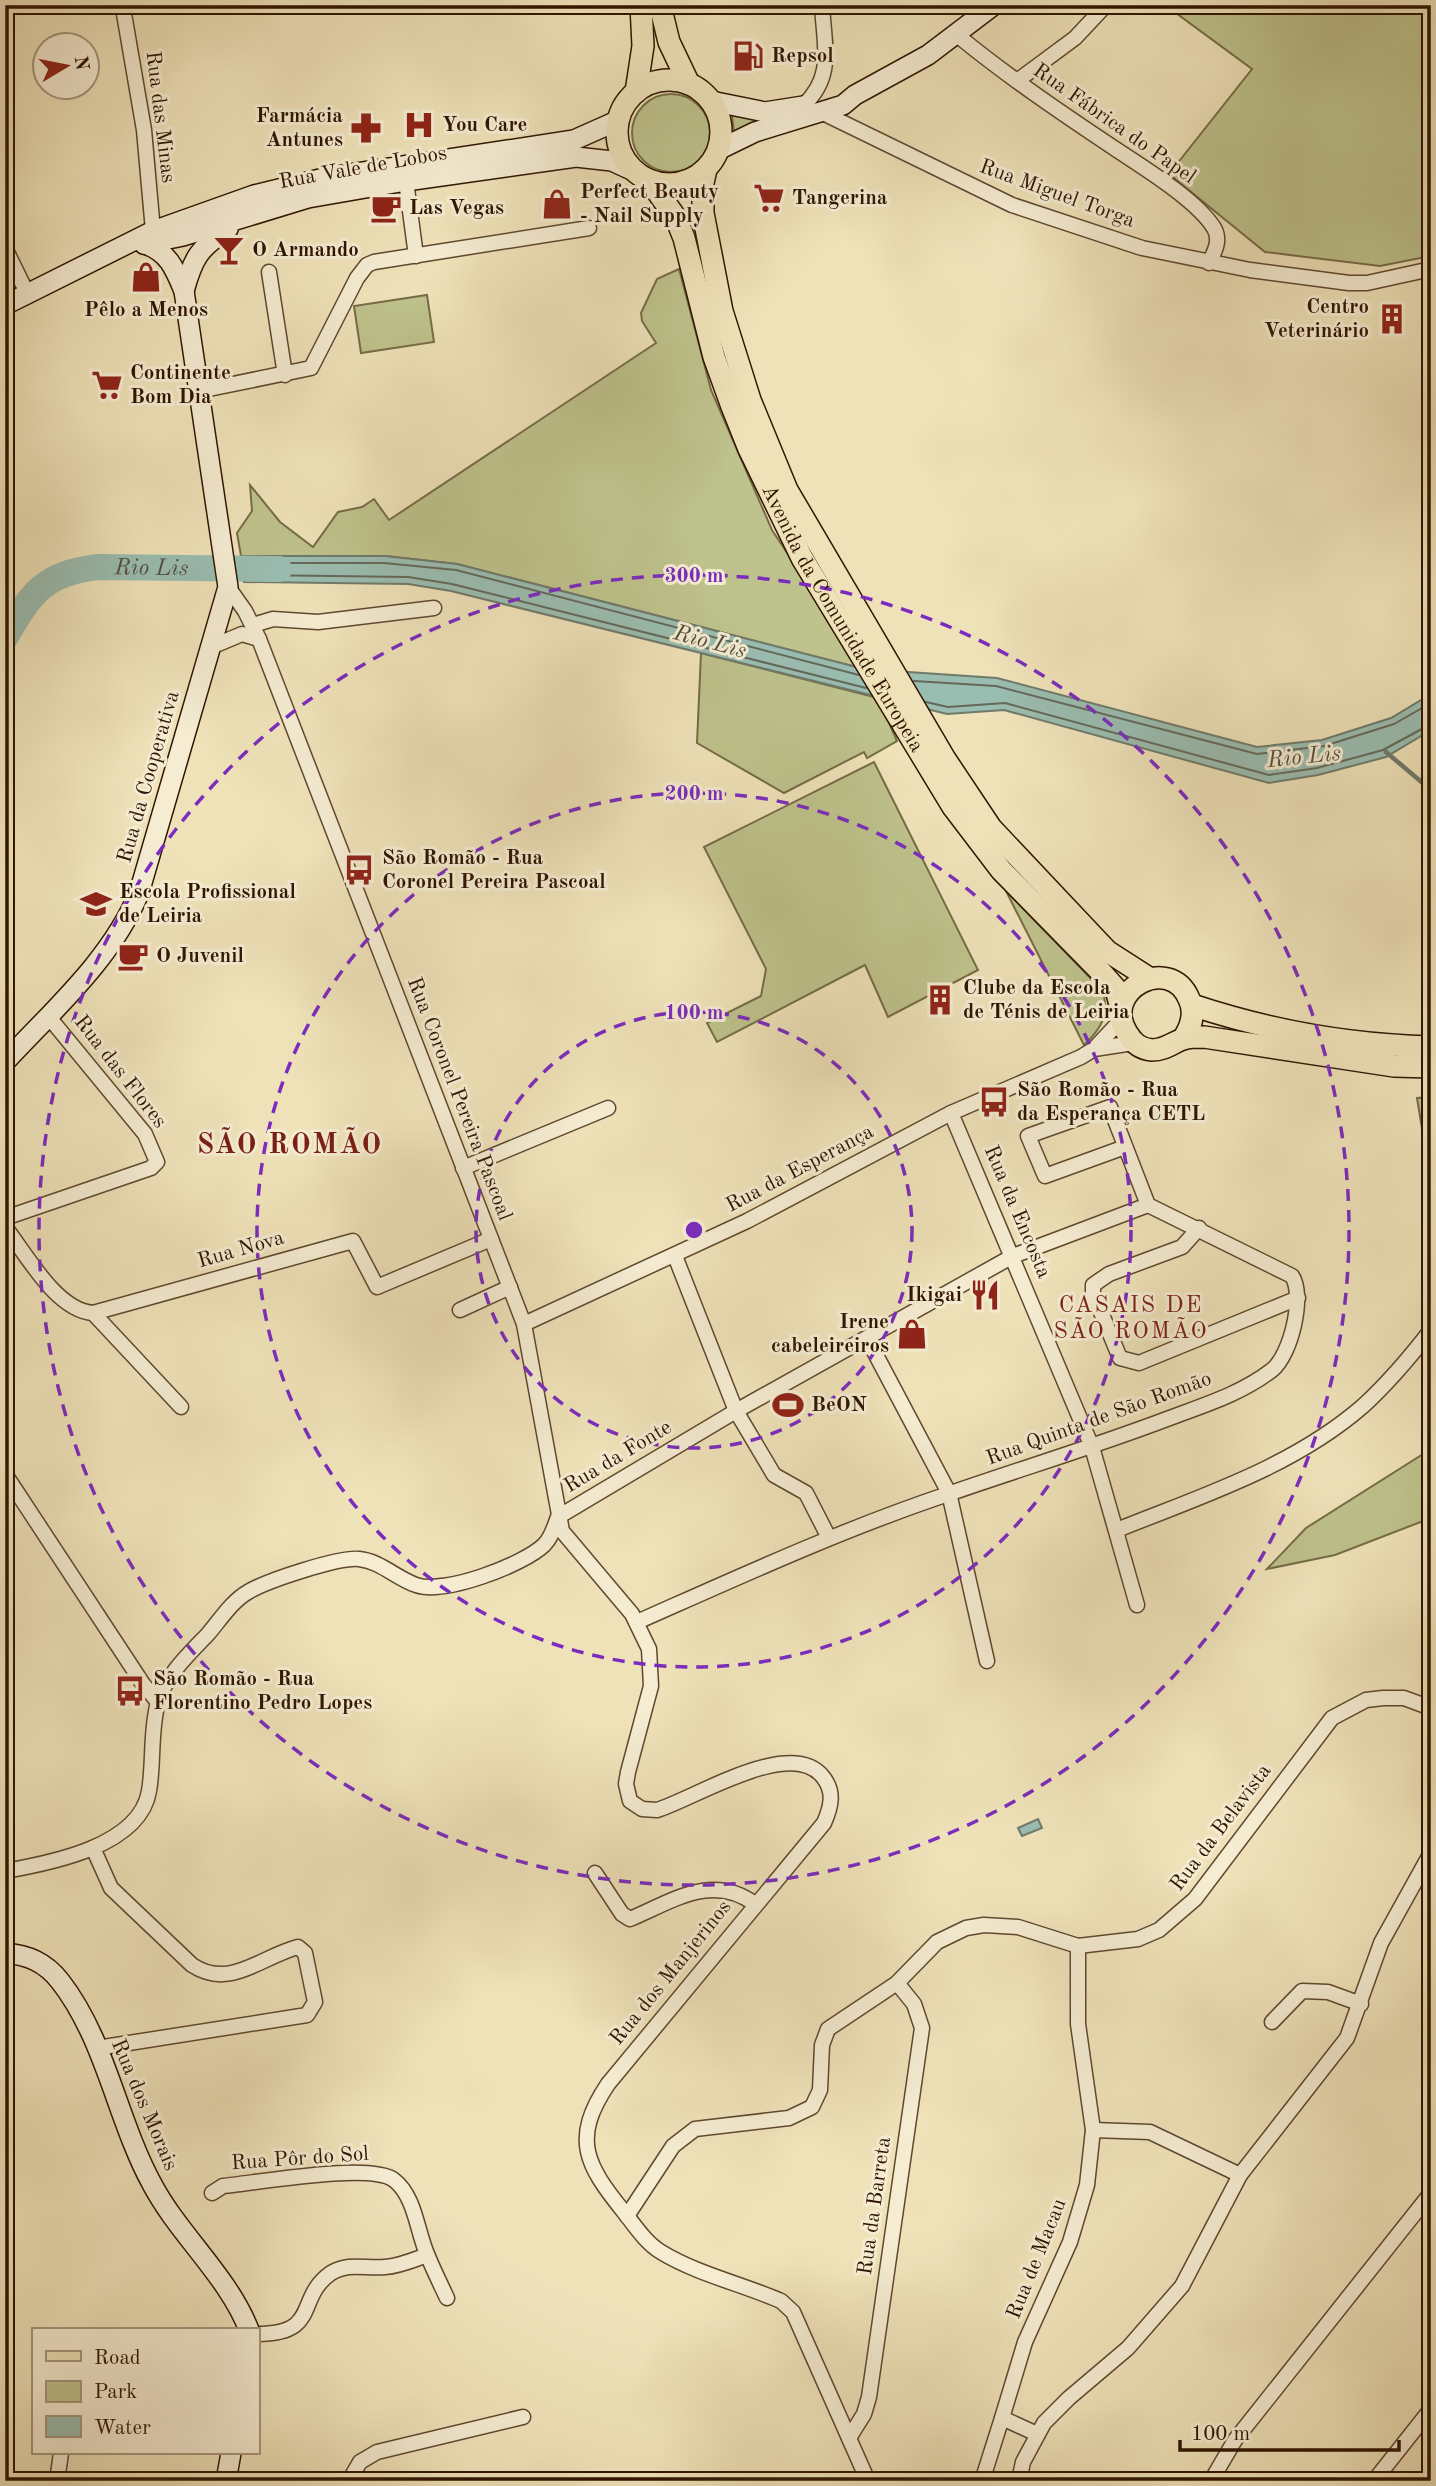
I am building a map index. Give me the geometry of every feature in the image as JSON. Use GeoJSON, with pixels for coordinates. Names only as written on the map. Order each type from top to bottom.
{"type":"FeatureCollection","features":[{"type":"Feature","properties":{"kind":"main road"},"geometry":{"type":"LineString","coordinates":[[636,92],[643,46],[641,5]]}},
{"type":"Feature","properties":{"kind":"main road"},"geometry":{"type":"LineString","coordinates":[[660,5],[669,42],[690,84],[711,101],[765,112],[842,105],[855,95],[905,70],[995,5]]}},
{"type":"Feature","properties":{"kind":"main road"},"geometry":{"type":"LineString","coordinates":[[690,84],[664,80],[636,92],[627,102],[619,120],[620,149],[643,176],[679,183],[706,169],[718,150],[721,125],[711,101]]}},
{"type":"Feature","properties":{"kind":"main road"},"geometry":{"type":"LineString","coordinates":[[718,150],[812,109]]}},
{"type":"Feature","properties":{"kind":"main road","name":"Rua Vale de Lobos"},"geometry":{"type":"LineString","coordinates":[[5,305],[122,247],[215,208],[278,188],[324,178],[574,140],[619,120]]}},
{"type":"Feature","properties":{"kind":"main road","name":"Rua Vale de Lobos"},"geometry":{"type":"LineString","coordinates":[[149,237],[183,236],[326,194],[576,157],[612,161],[643,176]]}},
{"type":"Feature","properties":{"kind":"main road","name":"Avenida da Comunidade Europeia"},"geometry":{"type":"LineString","coordinates":[[706,169],[702,193],[707,241],[734,352],[787,489],[849,616],[914,725],[953,807],[978,841],[1031,902],[1115,989],[1121,1014],[1133,1043]]}},
{"type":"Feature","properties":{"kind":"main road","name":"Avenida da Comunidade Europeia"},"geometry":{"type":"LineString","coordinates":[[643,176],[670,209],[684,238],[714,357],[749,449],[802,558],[849,616]]}},
{"type":"Feature","properties":{"kind":"main road","name":"Rua Vale de Lobos"},"geometry":{"type":"LineString","coordinates":[[183,236],[190,225],[215,208]]}},
{"type":"Feature","properties":{"kind":"main road"},"geometry":{"type":"LineString","coordinates":[[184,291],[193,263],[202,248],[243,218]]}},
{"type":"Feature","properties":{"kind":"main road"},"geometry":{"type":"LineString","coordinates":[[176,270],[183,236]]}},
{"type":"Feature","properties":{"kind":"main road"},"geometry":{"type":"LineString","coordinates":[[149,237],[176,270],[184,291],[228,587]]}},
{"type":"Feature","properties":{"kind":"main road","name":"Rua da Cooperativa"},"geometry":{"type":"LineString","coordinates":[[5,1062],[95,965],[129,916],[139,893],[228,587]]}},
{"type":"Feature","properties":{"kind":"main road","name":"Avenida da Comunidade Europeia"},"geometry":{"type":"LineString","coordinates":[[914,725],[1017,858],[1107,951],[1149,978],[1161,977],[1181,986],[1192,1005]]}},
{"type":"Feature","properties":{"kind":"main road"},"geometry":{"type":"LineString","coordinates":[[1121,1014],[1133,986],[1149,978]]}},
{"type":"Feature","properties":{"kind":"main road"},"geometry":{"type":"LineString","coordinates":[[1183,1039],[1192,1018],[1192,1005],[1242,1020],[1357,1042],[1431,1047]]}},
{"type":"Feature","properties":{"kind":"main road"},"geometry":{"type":"LineString","coordinates":[[1133,1043],[1153,1050],[1166,1048],[1183,1039],[1229,1038],[1356,1060],[1431,1067]]}},
{"type":"Feature","properties":{"kind":"main road","name":"Rua dos Morais"},"geometry":{"type":"LineString","coordinates":[[5,1953],[37,1960],[52,1972],[67,1991],[96,2048],[150,2180],[224,2287],[248,2328]]}},
{"type":"Feature","properties":{"kind":"main road"},"geometry":{"type":"LineString","coordinates":[[226,2481],[231,2454]]}},
{"type":"Feature","properties":{"kind":"street"},"geometry":{"type":"LineString","coordinates":[[812,109],[823,83],[822,5]]}},
{"type":"Feature","properties":{"kind":"street"},"geometry":{"type":"LineString","coordinates":[[1017,82],[1075,38],[1105,5]]}},
{"type":"Feature","properties":{"kind":"street","name":"Rua das Minas"},"geometry":{"type":"LineString","coordinates":[[123,8],[144,130],[149,237]]}},
{"type":"Feature","properties":{"kind":"street","name":"Rua Fábrica do Papel"},"geometry":{"type":"LineString","coordinates":[[957,35],[1017,82],[1159,179],[1196,210],[1213,227],[1218,239],[1209,263]]}},
{"type":"Feature","properties":{"kind":"street","name":"Rua Miguel Torga"},"geometry":{"type":"LineString","coordinates":[[812,109],[1013,205],[1142,248],[1250,270],[1349,283],[1367,283],[1431,269]]}},
{"type":"Feature","properties":{"kind":"street"},"geometry":{"type":"LineString","coordinates":[[406,181],[416,256]]}},
{"type":"Feature","properties":{"kind":"street"},"geometry":{"type":"LineString","coordinates":[[199,391],[311,368],[357,278],[367,265],[589,228]]}},
{"type":"Feature","properties":{"kind":"street"},"geometry":{"type":"LineString","coordinates":[[5,248],[27,293]]}},
{"type":"Feature","properties":{"kind":"street"},"geometry":{"type":"LineString","coordinates":[[269,272],[285,375]]}},
{"type":"Feature","properties":{"kind":"street","name":"Rua Coronel Pereira Pascoal"},"geometry":{"type":"LineString","coordinates":[[228,587],[256,632],[524,1324],[558,1517],[565,1539],[637,1622]]}},
{"type":"Feature","properties":{"kind":"street"},"geometry":{"type":"LineString","coordinates":[[211,647],[239,635],[256,632],[273,619],[318,622],[433,608]]}},
{"type":"Feature","properties":{"kind":"street","name":"Rua da Esperança"},"geometry":{"type":"LineString","coordinates":[[1094,1049],[1121,1014]]}},
{"type":"Feature","properties":{"kind":"street","name":"Rua das Flores"},"geometry":{"type":"LineString","coordinates":[[5,1218],[151,1168],[157,1162],[145,1134],[48,1016]]}},
{"type":"Feature","properties":{"kind":"street","name":"Rua da Esperança"},"geometry":{"type":"LineString","coordinates":[[524,1324],[675,1256],[951,1113],[1094,1049],[1133,1043]]}},
{"type":"Feature","properties":{"kind":"street"},"geometry":{"type":"LineString","coordinates":[[1125,1147],[1045,1176],[1028,1136],[1110,1107],[1148,1205],[1199,1228],[1285,1272],[1297,1284],[1298,1298],[1139,1363],[1120,1358],[1093,1293],[1093,1285],[1110,1274],[1182,1247],[1199,1228]]}},
{"type":"Feature","properties":{"kind":"street"},"geometry":{"type":"LineString","coordinates":[[463,1168],[608,1108]]}},
{"type":"Feature","properties":{"kind":"street","name":"Rua da Encosta"},"geometry":{"type":"LineString","coordinates":[[951,1113],[1092,1447],[1137,1605]]}},
{"type":"Feature","properties":{"kind":"street","name":"Rua da Fonte"},"geometry":{"type":"LineString","coordinates":[[5,1871],[93,1848],[132,1823],[147,1802],[158,1702],[168,1679],[236,1602],[257,1586],[356,1558],[369,1561],[415,1585],[446,1586],[531,1554],[548,1540],[558,1517],[736,1411],[1013,1256],[1148,1205]]}},
{"type":"Feature","properties":{"kind":"street"},"geometry":{"type":"LineString","coordinates":[[5,1227],[61,1299],[74,1310],[93,1313],[181,1407]]}},
{"type":"Feature","properties":{"kind":"street","name":"Rua Nova"},"geometry":{"type":"LineString","coordinates":[[93,1313],[353,1241],[377,1287],[491,1239]]}},
{"type":"Feature","properties":{"kind":"street"},"geometry":{"type":"LineString","coordinates":[[675,1256],[736,1411],[774,1475],[806,1493],[828,1536]]}},
{"type":"Feature","properties":{"kind":"street"},"geometry":{"type":"LineString","coordinates":[[460,1310],[510,1287]]}},
{"type":"Feature","properties":{"kind":"street","name":"Rua Quinta de São Romão"},"geometry":{"type":"LineString","coordinates":[[637,1622],[828,1536],[1092,1447],[1245,1389],[1275,1367],[1286,1347],[1298,1298]]}},
{"type":"Feature","properties":{"kind":"street"},"geometry":{"type":"LineString","coordinates":[[1117,1530],[1245,1479],[1304,1447],[1363,1406],[1431,1331]]}},
{"type":"Feature","properties":{"kind":"street"},"geometry":{"type":"LineString","coordinates":[[867,1338],[949,1493],[987,1661]]}},
{"type":"Feature","properties":{"kind":"street"},"geometry":{"type":"LineString","coordinates":[[5,1474],[158,1702]]}},
{"type":"Feature","properties":{"kind":"street","name":"Rua dos Manjerinos"},"geometry":{"type":"LineString","coordinates":[[637,1622],[649,1648],[652,1674],[626,1784],[630,1801],[642,1809],[657,1810],[751,1770],[783,1764],[810,1767],[828,1785],[831,1802],[824,1823],[754,1904],[608,2084],[590,2113],[586,2129],[587,2157],[598,2180],[627,2217],[662,2253],[788,2306],[804,2332],[868,2481]]}},
{"type":"Feature","properties":{"kind":"street","name":"Rua da Belavista"},"geometry":{"type":"LineString","coordinates":[[627,2217],[673,2146],[695,2129],[789,2118],[812,2107],[820,2090],[822,2045],[828,2029],[897,1983],[937,1942],[966,1928],[1009,1926],[1078,1946],[1138,1939],[1159,1930],[1185,1911],[1332,1718],[1366,1700],[1383,1698],[1404,1698],[1431,1708]]}},
{"type":"Feature","properties":{"kind":"street"},"geometry":{"type":"LineString","coordinates":[[93,1848],[111,1888],[192,1965],[205,1973],[227,1976],[298,1947],[305,1952],[315,2002],[307,2015],[96,2048]]}},
{"type":"Feature","properties":{"kind":"street"},"geometry":{"type":"LineString","coordinates":[[1019,2481],[1023,2462],[1037,2434],[1069,2398],[1128,2348],[1182,2286],[1240,2175],[1347,2038],[1381,1943],[1431,1853]]}},
{"type":"Feature","properties":{"kind":"street"},"geometry":{"type":"LineString","coordinates":[[595,1873],[622,1914],[630,1919],[701,1890],[735,1891],[754,1904]]}},
{"type":"Feature","properties":{"kind":"street","name":"Rua de Macau"},"geometry":{"type":"LineString","coordinates":[[982,2481],[1026,2342],[1081,2211],[1093,2130],[1078,2024],[1078,1946]]}},
{"type":"Feature","properties":{"kind":"street","name":"Rua da Barreta"},"geometry":{"type":"LineString","coordinates":[[849,2438],[864,2414],[869,2397],[922,2028],[914,2004],[897,1983]]}},
{"type":"Feature","properties":{"kind":"street"},"geometry":{"type":"LineString","coordinates":[[1272,2022],[1302,1991],[1328,1992],[1361,2004]]}},
{"type":"Feature","properties":{"kind":"street"},"geometry":{"type":"LineString","coordinates":[[1093,2130],[1150,2133],[1240,2175]]}},
{"type":"Feature","properties":{"kind":"street","name":"Rua Pôr do Sol"},"geometry":{"type":"LineString","coordinates":[[212,2193],[223,2186],[360,2172],[376,2173],[399,2186],[412,2210],[427,2255],[447,2298]]}},
{"type":"Feature","properties":{"kind":"street"},"geometry":{"type":"LineString","coordinates":[[1211,2481],[1235,2440],[1431,2193]]}},
{"type":"Feature","properties":{"kind":"street"},"geometry":{"type":"LineString","coordinates":[[259,2334],[277,2333],[296,2325],[304,2318],[314,2289],[335,2271],[351,2266],[386,2267],[427,2255]]}},
{"type":"Feature","properties":{"kind":"street"},"geometry":{"type":"LineString","coordinates":[[1374,2481],[1431,2409]]}},
{"type":"Feature","properties":{"kind":"street"},"geometry":{"type":"LineString","coordinates":[[349,2481],[360,2462],[377,2452],[523,2417]]}},
{"type":"Feature","properties":{"kind":"street"},"geometry":{"type":"LineString","coordinates":[[1002,2418],[1037,2434]]}},
{"type":"Feature","properties":{"kind":"street"},"geometry":{"type":"LineString","coordinates":[[57,2481],[61,2454]]}},
{"type":"Feature","properties":{"kind":"green space"},"geometry":{"type":"Polygon","coordinates":[[[1165,5],[1431,5],[1431,256],[1380,266],[1265,252],[1169,174],[1252,69],[1165,5]]]}},
{"type":"Feature","properties":{"kind":"green space"},"geometry":{"type":"Polygon","coordinates":[[[671,94],[686,97],[699,105],[707,118],[710,133],[707,148],[699,161],[686,169],[671,172],[656,169],[643,161],[635,148],[632,133],[635,118],[643,105],[656,97],[671,94]]]}},
{"type":"Feature","properties":{"kind":"green space"},"geometry":{"type":"Polygon","coordinates":[[[732,115],[764,120],[734,133],[732,115]]]}},
{"type":"Feature","properties":{"kind":"green space"},"geometry":{"type":"Polygon","coordinates":[[[679,269],[711,390],[772,530],[864,669],[457,564],[385,556],[241,556],[237,533],[252,511],[250,485],[280,522],[313,547],[338,512],[362,507],[374,499],[389,520],[656,343],[642,321],[641,313],[657,279],[679,269]]]}},
{"type":"Feature","properties":{"kind":"green space"},"geometry":{"type":"Polygon","coordinates":[[[427,295],[434,342],[361,353],[354,306],[427,295]]]}},
{"type":"Feature","properties":{"kind":"green space"},"geometry":{"type":"Polygon","coordinates":[[[701,653],[878,698],[897,741],[867,758],[864,752],[784,793],[697,743],[701,653]]]}},
{"type":"Feature","properties":{"kind":"green space"},"geometry":{"type":"Polygon","coordinates":[[[874,762],[978,970],[888,1017],[865,965],[717,1042],[707,1023],[761,996],[766,969],[704,847],[874,762]]]}},
{"type":"Feature","properties":{"kind":"green space"},"geometry":{"type":"Polygon","coordinates":[[[1006,891],[1102,990],[1105,998],[1103,1020],[1084,1045],[1006,891]]]}},
{"type":"Feature","properties":{"kind":"green space"},"geometry":{"type":"Polygon","coordinates":[[[1431,1097],[1431,1184],[1417,1098],[1431,1097]]]}},
{"type":"Feature","properties":{"kind":"green space"},"geometry":{"type":"Polygon","coordinates":[[[1431,1449],[1431,1518],[1335,1555],[1267,1569],[1306,1528],[1431,1449]]]}},
{"type":"Feature","properties":{"kind":"water","name":"Rio Lis"},"geometry":{"type":"Polygon","coordinates":[[[241,556],[385,556],[457,564],[864,669],[997,678],[1257,747],[1322,740],[1391,718],[1431,694],[1431,730],[1386,757],[1318,775],[1269,783],[1004,710],[947,714],[451,591],[408,584],[244,582],[241,556]]]}},
{"type":"Feature","properties":{"kind":"water"},"geometry":{"type":"Polygon","coordinates":[[[1038,1819],[1042,1828],[1022,1836],[1018,1828],[1038,1819]]]}},
{"type":"Feature","properties":{"kind":"waterway","name":"Rio Lis"},"geometry":{"type":"LineString","coordinates":[[5,638],[32,597],[52,580],[64,574],[98,567],[279,569]]}},
{"type":"Feature","properties":{"kind":"waterway"},"geometry":{"type":"LineString","coordinates":[[1386,752],[1431,790]]}},
{"type":"Feature","properties":{"kind":"place","name":"Repsol"},"geometry":{"type":"Point","coordinates":[748,56]}},
{"type":"Feature","properties":{"kind":"place","name":"You Care"},"geometry":{"type":"Point","coordinates":[419,125]}},
{"type":"Feature","properties":{"kind":"place","name":"Farmácia Antunes"},"geometry":{"type":"Point","coordinates":[366,128]}},
{"type":"Feature","properties":{"kind":"place","name":"Tangerina"},"geometry":{"type":"Point","coordinates":[769,198]}},
{"type":"Feature","properties":{"kind":"place","name":"Perfect Beauty - Nail Supply"},"geometry":{"type":"Point","coordinates":[557,204]}},
{"type":"Feature","properties":{"kind":"place","name":"Las Vegas"},"geometry":{"type":"Point","coordinates":[386,208]}},
{"type":"Feature","properties":{"kind":"place","name":"O Armando"},"geometry":{"type":"Point","coordinates":[229,250]}},
{"type":"Feature","properties":{"kind":"place","name":"Pêlo a Menos"},"geometry":{"type":"Point","coordinates":[146,277]}},
{"type":"Feature","properties":{"kind":"place","name":"Centro Veterinário"},"geometry":{"type":"Point","coordinates":[1392,319]}},
{"type":"Feature","properties":{"kind":"place","name":"Continente Bom Dia"},"geometry":{"type":"Point","coordinates":[107,385]}},
{"type":"Feature","properties":{"kind":"place","name":"São Romão - Rua Coronel Pereira Pascoal"},"geometry":{"type":"Point","coordinates":[359,870]}},
{"type":"Feature","properties":{"kind":"place","name":"Escola Profissional de Leiria"},"geometry":{"type":"Point","coordinates":[96,904]}},
{"type":"Feature","properties":{"kind":"place","name":"O Juvenil"},"geometry":{"type":"Point","coordinates":[133,956]}},
{"type":"Feature","properties":{"kind":"place","name":"Clube da Escola de Ténis de Leiria"},"geometry":{"type":"Point","coordinates":[940,1000]}},
{"type":"Feature","properties":{"kind":"place","name":"São Romão - Rua da Esperança CETL"},"geometry":{"type":"Point","coordinates":[994,1102]}},
{"type":"Feature","properties":{"kind":"place","name":"Ikigai"},"geometry":{"type":"Point","coordinates":[985,1295]}},
{"type":"Feature","properties":{"kind":"place","name":"Irene cabeleireiros"},"geometry":{"type":"Point","coordinates":[912,1334]}},
{"type":"Feature","properties":{"kind":"place","name":"BeON"},"geometry":{"type":"Point","coordinates":[788,1405]}},
{"type":"Feature","properties":{"kind":"place","name":"São Romão - Rua Florentino Pedro Lopes"},"geometry":{"type":"Point","coordinates":[130,1691]}},
{"type":"Feature","properties":{"kind":"district","name":"SÃO ROMÃO"},"geometry":{"type":"Point","coordinates":[290,1146]}},
{"type":"Feature","properties":{"kind":"district","name":"CASAIS DE SÃO ROMÃO"},"geometry":{"type":"Point","coordinates":[1131,1318]}}]}
